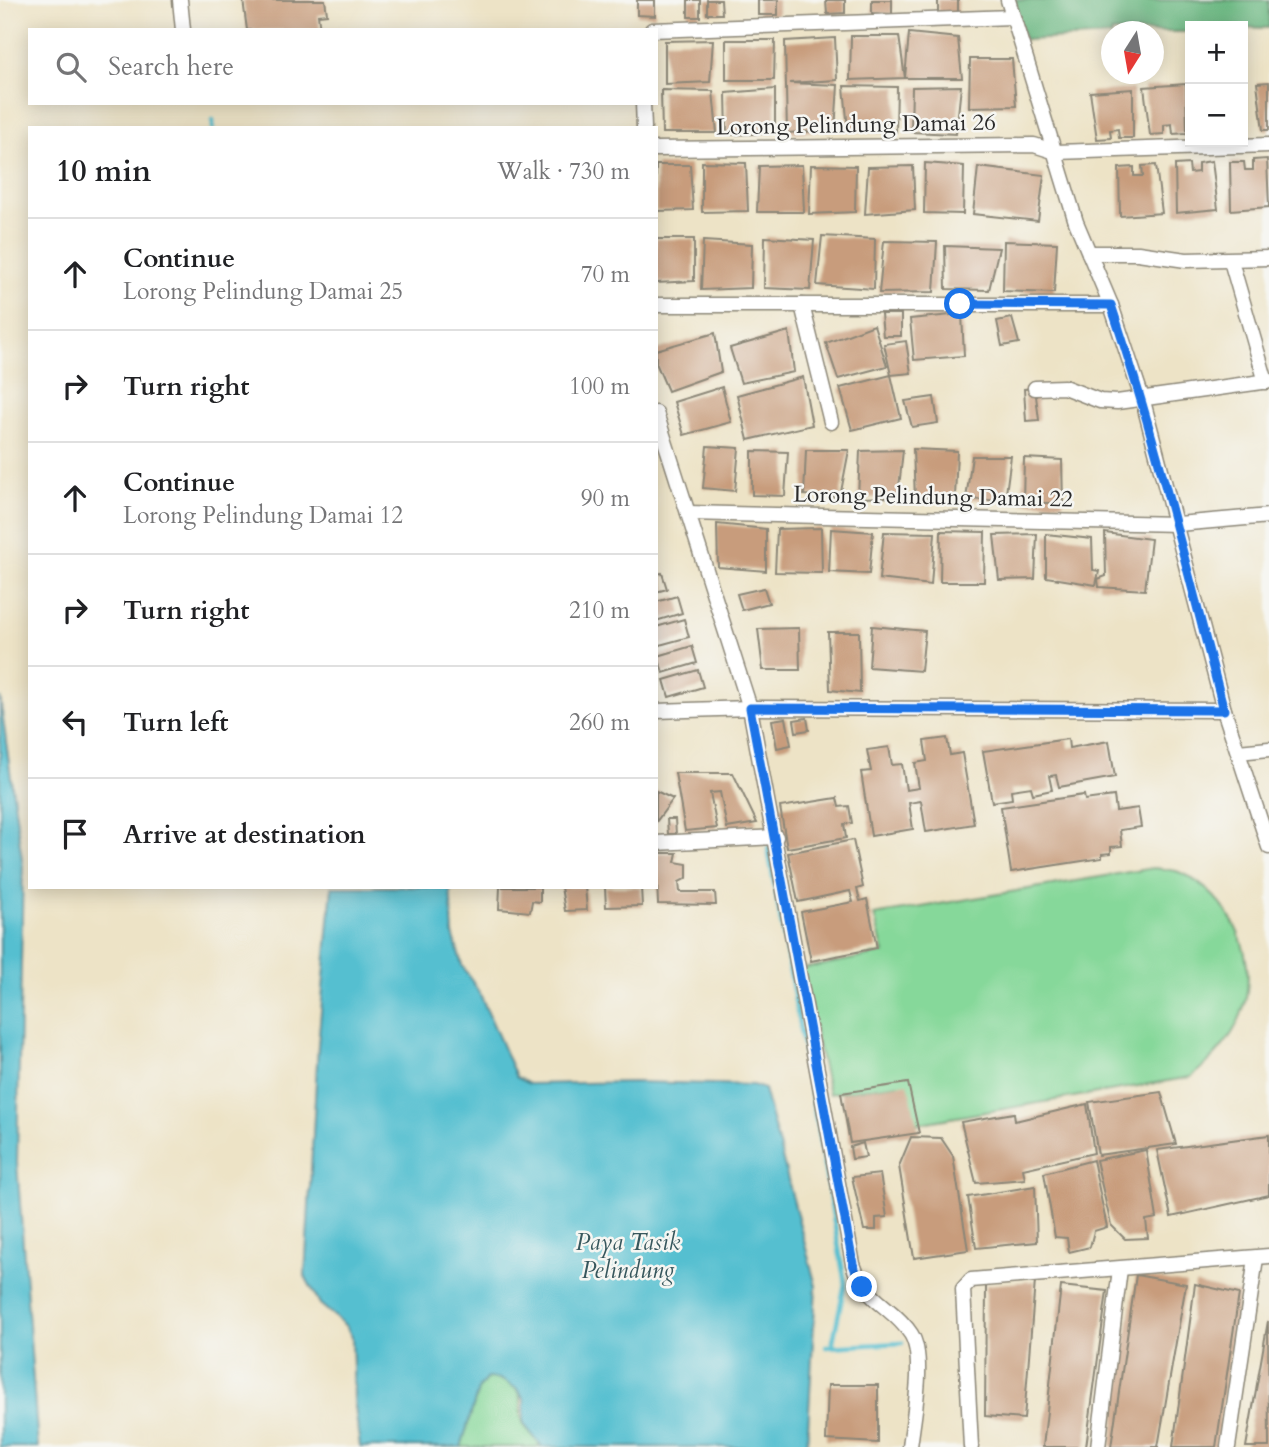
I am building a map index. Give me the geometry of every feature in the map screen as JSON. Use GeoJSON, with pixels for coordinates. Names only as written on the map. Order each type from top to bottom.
{"type":"FeatureCollection","features":[{"type":"Feature","properties":{"kind":"street"},"geometry":{"type":"LineString","coordinates":[[180,0],[183,28]]}},
{"type":"Feature","properties":{"kind":"street"},"geometry":{"type":"LineString","coordinates":[[1008,0],[1076,222],[1111,305],[1143,401],[1178,524],[1224,710],[1269,847]]}},
{"type":"Feature","properties":{"kind":"street"},"geometry":{"type":"LineString","coordinates":[[658,30],[1012,18]]}},
{"type":"Feature","properties":{"kind":"street"},"geometry":{"type":"LineString","coordinates":[[643,105],[644,126]]}},
{"type":"Feature","properties":{"kind":"street","name":"Lorong Pelindung Damai 26"},"geometry":{"type":"LineString","coordinates":[[658,149],[1034,145],[1056,152],[1269,145]]}},
{"type":"Feature","properties":{"kind":"street"},"geometry":{"type":"LineString","coordinates":[[1089,253],[1138,253],[1177,260],[1231,261],[1269,258]]}},
{"type":"Feature","properties":{"kind":"street"},"geometry":{"type":"LineString","coordinates":[[1035,388],[1064,387],[1108,402],[1143,401],[1267,382],[1231,261]]}},
{"type":"Feature","properties":{"kind":"street"},"geometry":{"type":"LineString","coordinates":[[658,305],[1111,305]]}},
{"type":"Feature","properties":{"kind":"street"},"geometry":{"type":"LineString","coordinates":[[802,305],[831,422]]}},
{"type":"Feature","properties":{"kind":"street"},"geometry":{"type":"LineString","coordinates":[[658,419],[750,708],[853,1264],[862,1287],[911,1333],[916,1345],[918,1361],[910,1447]]}},
{"type":"Feature","properties":{"kind":"street","name":"Lorong Pelindung Damai 22"},"geometry":{"type":"LineString","coordinates":[[688,513],[1178,524],[1269,516]]}},
{"type":"Feature","properties":{"kind":"street"},"geometry":{"type":"LineString","coordinates":[[658,711],[750,708],[1224,710]]}},
{"type":"Feature","properties":{"kind":"street"},"geometry":{"type":"LineString","coordinates":[[1238,752],[1269,749]]}},
{"type":"Feature","properties":{"kind":"street"},"geometry":{"type":"LineString","coordinates":[[658,843],[776,837]]}},
{"type":"Feature","properties":{"kind":"street"},"geometry":{"type":"LineString","coordinates":[[971,1447],[963,1289],[966,1284],[979,1277],[1262,1257],[1228,1447]]}},
{"type":"Feature","properties":{"kind":"street"},"geometry":{"type":"LineString","coordinates":[[1098,1447],[1120,1269]]}},
{"type":"Feature","properties":{"kind":"green space"},"geometry":{"type":"Polygon","coordinates":[[[1013,0],[1269,0],[1269,28],[1248,27],[1248,21],[1185,21],[1185,32],[1164,32],[1164,21],[1101,21],[1101,36],[1024,40],[1013,0]]]}},
{"type":"Feature","properties":{"kind":"green space"},"geometry":{"type":"Polygon","coordinates":[[[1153,868],[1179,872],[1214,896],[1238,932],[1245,952],[1247,994],[1241,1015],[1220,1049],[1191,1077],[909,1125],[899,1084],[829,1094],[801,969],[884,953],[874,915],[1153,868]]]}},
{"type":"Feature","properties":{"kind":"green space"},"geometry":{"type":"Polygon","coordinates":[[[494,1377],[519,1393],[521,1418],[542,1447],[461,1447],[479,1387],[487,1378],[494,1377]]]}},
{"type":"Feature","properties":{"kind":"water"},"geometry":{"type":"Polygon","coordinates":[[[0,697],[23,866],[17,1163],[38,1447],[0,1447],[0,697]]]}},
{"type":"Feature","properties":{"kind":"water","name":"Paya Tasik Pelindung"},"geometry":{"type":"Polygon","coordinates":[[[332,889],[450,889],[453,934],[462,965],[480,994],[516,1077],[529,1084],[635,1082],[753,1085],[764,1089],[816,1286],[807,1447],[542,1447],[524,1424],[524,1399],[517,1389],[500,1379],[487,1378],[479,1387],[461,1447],[360,1447],[354,1399],[352,1337],[346,1326],[320,1304],[305,1276],[318,1045],[332,889]]]}},
{"type":"Feature","properties":{"kind":"building"},"geometry":{"type":"Polygon","coordinates":[[[243,0],[325,0],[327,14],[318,15],[320,28],[247,28],[243,0]]]}},
{"type":"Feature","properties":{"kind":"building"},"geometry":{"type":"Polygon","coordinates":[[[637,0],[655,0],[655,16],[637,15],[637,0]]]}},
{"type":"Feature","properties":{"kind":"building"},"geometry":{"type":"Polygon","coordinates":[[[688,0],[700,0],[700,17],[688,17],[688,0]]]}},
{"type":"Feature","properties":{"kind":"building"},"geometry":{"type":"Polygon","coordinates":[[[707,0],[721,0],[722,14],[707,14],[707,0]]]}},
{"type":"Feature","properties":{"kind":"building"},"geometry":{"type":"Polygon","coordinates":[[[758,0],[778,0],[778,15],[758,15],[758,0]]]}},
{"type":"Feature","properties":{"kind":"building"},"geometry":{"type":"Polygon","coordinates":[[[826,0],[845,0],[845,13],[827,14],[826,0]]]}},
{"type":"Feature","properties":{"kind":"building"},"geometry":{"type":"Polygon","coordinates":[[[872,0],[892,0],[892,14],[872,13],[872,0]]]}},
{"type":"Feature","properties":{"kind":"building"},"geometry":{"type":"Polygon","coordinates":[[[938,0],[958,0],[958,14],[938,14],[938,0]]]}},
{"type":"Feature","properties":{"kind":"building"},"geometry":{"type":"Polygon","coordinates":[[[909,33],[958,38],[962,78],[905,78],[909,33]]]}},
{"type":"Feature","properties":{"kind":"building"},"geometry":{"type":"Polygon","coordinates":[[[851,36],[899,36],[905,78],[850,80],[851,36]]]}},
{"type":"Feature","properties":{"kind":"building"},"geometry":{"type":"Polygon","coordinates":[[[835,38],[837,80],[789,83],[838,85],[835,130],[787,133],[785,41],[835,38]]]}},
{"type":"Feature","properties":{"kind":"building"},"geometry":{"type":"Polygon","coordinates":[[[713,40],[710,82],[665,84],[665,41],[713,40]]]}},
{"type":"Feature","properties":{"kind":"building"},"geometry":{"type":"Polygon","coordinates":[[[726,40],[775,40],[774,80],[726,80],[726,40]]]}},
{"type":"Feature","properties":{"kind":"building"},"geometry":{"type":"Polygon","coordinates":[[[970,59],[1012,59],[1016,106],[969,107],[970,59]]]}},
{"type":"Feature","properties":{"kind":"building"},"geometry":{"type":"Polygon","coordinates":[[[1269,82],[1269,130],[1263,130],[1257,83],[1269,82]]]}},
{"type":"Feature","properties":{"kind":"building"},"geometry":{"type":"Polygon","coordinates":[[[1185,84],[1185,133],[1173,134],[1172,124],[1164,125],[1164,134],[1150,135],[1144,87],[1185,84]]]}},
{"type":"Feature","properties":{"kind":"building"},"geometry":{"type":"Polygon","coordinates":[[[844,86],[897,87],[896,132],[848,130],[844,86]]]}},
{"type":"Feature","properties":{"kind":"building"},"geometry":{"type":"Polygon","coordinates":[[[961,86],[956,134],[911,132],[912,87],[961,86]]]}},
{"type":"Feature","properties":{"kind":"building"},"geometry":{"type":"Polygon","coordinates":[[[775,89],[775,133],[727,135],[726,93],[775,89]]]}},
{"type":"Feature","properties":{"kind":"building"},"geometry":{"type":"Polygon","coordinates":[[[1133,89],[1133,138],[1119,138],[1118,129],[1110,130],[1111,138],[1097,139],[1090,92],[1133,89]]]}},
{"type":"Feature","properties":{"kind":"building"},"geometry":{"type":"Polygon","coordinates":[[[661,90],[713,91],[717,133],[662,133],[661,90]]]}},
{"type":"Feature","properties":{"kind":"building"},"geometry":{"type":"Polygon","coordinates":[[[1267,159],[1269,207],[1231,210],[1230,162],[1244,162],[1245,170],[1253,170],[1253,160],[1267,159]]]}},
{"type":"Feature","properties":{"kind":"building"},"geometry":{"type":"Polygon","coordinates":[[[1212,161],[1218,209],[1176,213],[1175,165],[1189,164],[1190,173],[1198,172],[1198,163],[1212,161]]]}},
{"type":"Feature","properties":{"kind":"building"},"geometry":{"type":"Polygon","coordinates":[[[702,162],[746,163],[748,211],[702,212],[702,162]]]}},
{"type":"Feature","properties":{"kind":"building"},"geometry":{"type":"Polygon","coordinates":[[[925,163],[964,166],[963,214],[924,213],[925,163]]]}},
{"type":"Feature","properties":{"kind":"building"},"geometry":{"type":"Polygon","coordinates":[[[658,165],[690,165],[693,210],[658,211],[658,165]]]}},
{"type":"Feature","properties":{"kind":"building"},"geometry":{"type":"Polygon","coordinates":[[[802,165],[804,212],[757,212],[759,166],[802,165]]]}},
{"type":"Feature","properties":{"kind":"building"},"geometry":{"type":"Polygon","coordinates":[[[811,165],[856,166],[855,212],[809,214],[811,165]]]}},
{"type":"Feature","properties":{"kind":"building"},"geometry":{"type":"Polygon","coordinates":[[[1156,165],[1162,213],[1120,216],[1119,168],[1134,167],[1134,176],[1143,176],[1142,166],[1156,165]]]}},
{"type":"Feature","properties":{"kind":"building"},"geometry":{"type":"Polygon","coordinates":[[[913,166],[915,210],[865,214],[868,167],[913,166]]]}},
{"type":"Feature","properties":{"kind":"building"},"geometry":{"type":"Polygon","coordinates":[[[978,167],[1044,175],[1038,221],[973,214],[978,167]]]}},
{"type":"Feature","properties":{"kind":"building"},"geometry":{"type":"Polygon","coordinates":[[[822,236],[875,239],[874,289],[817,285],[822,236]]]}},
{"type":"Feature","properties":{"kind":"building"},"geometry":{"type":"Polygon","coordinates":[[[765,237],[814,240],[810,290],[764,288],[765,237]]]}},
{"type":"Feature","properties":{"kind":"building"},"geometry":{"type":"Polygon","coordinates":[[[658,239],[694,239],[694,281],[658,283],[658,239]]]}},
{"type":"Feature","properties":{"kind":"building"},"geometry":{"type":"Polygon","coordinates":[[[703,241],[752,244],[751,288],[701,290],[703,241]]]}},
{"type":"Feature","properties":{"kind":"building"},"geometry":{"type":"Polygon","coordinates":[[[884,241],[937,242],[934,292],[879,293],[884,241]]]}},
{"type":"Feature","properties":{"kind":"building"},"geometry":{"type":"Polygon","coordinates":[[[1004,241],[1057,243],[1054,293],[1003,291],[1004,241]]]}},
{"type":"Feature","properties":{"kind":"building"},"geometry":{"type":"Polygon","coordinates":[[[945,246],[999,248],[989,290],[946,289],[945,246]]]}},
{"type":"Feature","properties":{"kind":"building"},"geometry":{"type":"Polygon","coordinates":[[[881,314],[901,314],[901,336],[883,336],[881,314]]]}},
{"type":"Feature","properties":{"kind":"building"},"geometry":{"type":"Polygon","coordinates":[[[962,314],[964,356],[914,360],[910,319],[962,314]]]}},
{"type":"Feature","properties":{"kind":"building"},"geometry":{"type":"Polygon","coordinates":[[[1012,318],[1019,343],[1002,346],[997,321],[1012,318]]]}},
{"type":"Feature","properties":{"kind":"building"},"geometry":{"type":"Polygon","coordinates":[[[874,325],[887,366],[838,379],[826,343],[874,325]]]}},
{"type":"Feature","properties":{"kind":"building"},"geometry":{"type":"Polygon","coordinates":[[[789,331],[794,372],[741,383],[730,348],[789,331]]]}},
{"type":"Feature","properties":{"kind":"building"},"geometry":{"type":"Polygon","coordinates":[[[715,333],[721,372],[668,391],[658,368],[658,349],[715,333]]]}},
{"type":"Feature","properties":{"kind":"building"},"geometry":{"type":"Polygon","coordinates":[[[906,341],[911,373],[891,375],[884,344],[906,341]]]}},
{"type":"Feature","properties":{"kind":"building"},"geometry":{"type":"Polygon","coordinates":[[[891,375],[901,418],[852,430],[840,388],[891,375]]]}},
{"type":"Feature","properties":{"kind":"building"},"geometry":{"type":"Polygon","coordinates":[[[803,377],[812,425],[748,440],[737,395],[803,377]]]}},
{"type":"Feature","properties":{"kind":"building"},"geometry":{"type":"Polygon","coordinates":[[[722,387],[731,422],[684,435],[674,402],[722,387]]]}},
{"type":"Feature","properties":{"kind":"building"},"geometry":{"type":"Polygon","coordinates":[[[1035,388],[1039,420],[1026,421],[1024,389],[1035,388]]]}},
{"type":"Feature","properties":{"kind":"building"},"geometry":{"type":"Polygon","coordinates":[[[934,397],[938,423],[912,427],[905,401],[934,397]]]}},
{"type":"Feature","properties":{"kind":"building"},"geometry":{"type":"Polygon","coordinates":[[[707,446],[739,448],[735,491],[703,488],[707,446]]]}},
{"type":"Feature","properties":{"kind":"building"},"geometry":{"type":"Polygon","coordinates":[[[913,449],[957,451],[955,497],[915,498],[913,449]]]}},
{"type":"Feature","properties":{"kind":"building"},"geometry":{"type":"Polygon","coordinates":[[[806,450],[849,450],[840,497],[804,495],[806,450]]]}},
{"type":"Feature","properties":{"kind":"building"},"geometry":{"type":"Polygon","coordinates":[[[903,450],[898,497],[858,498],[860,451],[903,450]]]}},
{"type":"Feature","properties":{"kind":"building"},"geometry":{"type":"Polygon","coordinates":[[[752,451],[788,452],[785,496],[752,495],[752,451]]]}},
{"type":"Feature","properties":{"kind":"building"},"geometry":{"type":"Polygon","coordinates":[[[972,456],[1011,456],[1005,501],[966,499],[972,456]]]}},
{"type":"Feature","properties":{"kind":"building"},"geometry":{"type":"Polygon","coordinates":[[[1024,458],[1062,460],[1063,503],[1023,503],[1024,458]]]}},
{"type":"Feature","properties":{"kind":"building"},"geometry":{"type":"Polygon","coordinates":[[[717,524],[766,529],[766,571],[718,567],[717,524]]]}},
{"type":"Feature","properties":{"kind":"building"},"geometry":{"type":"Polygon","coordinates":[[[821,528],[822,573],[775,572],[777,529],[821,528]]]}},
{"type":"Feature","properties":{"kind":"building"},"geometry":{"type":"Polygon","coordinates":[[[831,529],[873,532],[869,574],[829,572],[831,529]]]}},
{"type":"Feature","properties":{"kind":"building"},"geometry":{"type":"Polygon","coordinates":[[[941,531],[985,532],[984,582],[940,582],[941,531]]]}},
{"type":"Feature","properties":{"kind":"building"},"geometry":{"type":"Polygon","coordinates":[[[884,532],[935,533],[931,585],[879,579],[884,532]]]}},
{"type":"Feature","properties":{"kind":"building"},"geometry":{"type":"Polygon","coordinates":[[[1105,533],[1151,539],[1145,590],[1099,587],[1098,579],[1106,576],[1105,533]]]}},
{"type":"Feature","properties":{"kind":"building"},"geometry":{"type":"Polygon","coordinates":[[[1037,534],[1035,579],[999,580],[994,535],[1037,534]]]}},
{"type":"Feature","properties":{"kind":"building"},"geometry":{"type":"Polygon","coordinates":[[[1046,534],[1092,539],[1093,570],[1099,571],[1096,585],[1046,577],[1046,534]]]}},
{"type":"Feature","properties":{"kind":"building"},"geometry":{"type":"Polygon","coordinates":[[[662,573],[667,589],[658,591],[658,574],[662,573]]]}},
{"type":"Feature","properties":{"kind":"building"},"geometry":{"type":"Polygon","coordinates":[[[764,588],[769,603],[742,610],[737,594],[764,588]]]}},
{"type":"Feature","properties":{"kind":"building"},"geometry":{"type":"Polygon","coordinates":[[[677,596],[682,613],[658,620],[658,601],[677,596]]]}},
{"type":"Feature","properties":{"kind":"building"},"geometry":{"type":"Polygon","coordinates":[[[684,619],[689,637],[658,645],[658,626],[684,619]]]}},
{"type":"Feature","properties":{"kind":"building"},"geometry":{"type":"Polygon","coordinates":[[[872,626],[925,631],[921,671],[869,667],[872,626]]]}},
{"type":"Feature","properties":{"kind":"building"},"geometry":{"type":"Polygon","coordinates":[[[799,628],[800,670],[763,670],[758,629],[799,628]]]}},
{"type":"Feature","properties":{"kind":"building"},"geometry":{"type":"Polygon","coordinates":[[[828,632],[859,632],[860,693],[830,690],[828,632]]]}},
{"type":"Feature","properties":{"kind":"building"},"geometry":{"type":"Polygon","coordinates":[[[692,646],[697,663],[663,673],[658,656],[692,646]]]}},
{"type":"Feature","properties":{"kind":"building"},"geometry":{"type":"Polygon","coordinates":[[[698,670],[703,687],[669,697],[664,680],[698,670]]]}},
{"type":"Feature","properties":{"kind":"building"},"geometry":{"type":"Polygon","coordinates":[[[786,718],[791,745],[777,748],[772,720],[786,718]]]}},
{"type":"Feature","properties":{"kind":"building"},"geometry":{"type":"Polygon","coordinates":[[[807,718],[809,730],[796,732],[794,720],[807,718]]]}},
{"type":"Feature","properties":{"kind":"building"},"geometry":{"type":"Polygon","coordinates":[[[947,738],[950,755],[962,753],[974,824],[926,832],[921,801],[909,803],[913,829],[871,836],[861,772],[871,771],[867,750],[889,747],[892,765],[902,764],[906,790],[919,788],[915,763],[927,761],[924,741],[947,738]]]}},
{"type":"Feature","properties":{"kind":"building"},"geometry":{"type":"Polygon","coordinates":[[[1068,739],[1069,748],[1109,741],[1115,777],[1059,787],[1056,775],[1049,776],[1052,790],[1033,794],[1031,787],[1011,790],[1012,799],[992,802],[983,751],[1068,739]]]}},
{"type":"Feature","properties":{"kind":"building"},"geometry":{"type":"Polygon","coordinates":[[[675,773],[733,773],[757,823],[727,828],[720,792],[710,793],[717,828],[685,831],[675,773]]]}},
{"type":"Feature","properties":{"kind":"building"},"geometry":{"type":"Polygon","coordinates":[[[658,792],[673,799],[658,819],[658,792]]]}},
{"type":"Feature","properties":{"kind":"building"},"geometry":{"type":"Polygon","coordinates":[[[1084,795],[1085,800],[1114,796],[1116,811],[1138,808],[1141,827],[1120,830],[1122,846],[1111,847],[1111,853],[1102,854],[1102,858],[1011,872],[1001,807],[1084,795]]]}},
{"type":"Feature","properties":{"kind":"building"},"geometry":{"type":"Polygon","coordinates":[[[837,798],[839,807],[849,806],[852,823],[844,824],[846,838],[787,848],[780,807],[837,798]]]}},
{"type":"Feature","properties":{"kind":"building"},"geometry":{"type":"Polygon","coordinates":[[[667,819],[675,819],[676,834],[668,834],[667,819]]]}},
{"type":"Feature","properties":{"kind":"building"},"geometry":{"type":"Polygon","coordinates":[[[853,840],[863,887],[857,889],[860,901],[867,899],[877,948],[811,961],[801,912],[853,902],[850,891],[798,902],[788,853],[853,840]]]}},
{"type":"Feature","properties":{"kind":"building"},"geometry":{"type":"Polygon","coordinates":[[[658,853],[677,853],[675,862],[687,864],[687,878],[679,882],[680,892],[715,892],[716,905],[658,904],[658,853]]]}},
{"type":"Feature","properties":{"kind":"building"},"geometry":{"type":"Polygon","coordinates":[[[500,889],[540,889],[540,902],[532,901],[530,912],[499,909],[500,889]]]}},
{"type":"Feature","properties":{"kind":"building"},"geometry":{"type":"Polygon","coordinates":[[[561,889],[585,889],[587,910],[565,911],[561,889]]]}},
{"type":"Feature","properties":{"kind":"building"},"geometry":{"type":"Polygon","coordinates":[[[605,889],[641,889],[642,906],[606,907],[605,889]]]}},
{"type":"Feature","properties":{"kind":"building"},"geometry":{"type":"Polygon","coordinates":[[[908,1083],[919,1133],[850,1143],[841,1093],[908,1083]]]}},
{"type":"Feature","properties":{"kind":"building"},"geometry":{"type":"Polygon","coordinates":[[[1161,1092],[1176,1144],[1098,1155],[1089,1102],[1161,1092]]]}},
{"type":"Feature","properties":{"kind":"building"},"geometry":{"type":"Polygon","coordinates":[[[1087,1104],[1094,1153],[1023,1169],[1025,1179],[976,1183],[961,1122],[1014,1113],[1015,1121],[1087,1104]]]}},
{"type":"Feature","properties":{"kind":"building"},"geometry":{"type":"Polygon","coordinates":[[[1269,1135],[1269,1195],[1171,1217],[1157,1150],[1269,1135]]]}},
{"type":"Feature","properties":{"kind":"building"},"geometry":{"type":"Polygon","coordinates":[[[911,1137],[941,1138],[953,1156],[968,1250],[914,1258],[899,1166],[911,1137]]]}},
{"type":"Feature","properties":{"kind":"building"},"geometry":{"type":"Polygon","coordinates":[[[863,1143],[866,1157],[852,1159],[850,1147],[863,1143]]]}},
{"type":"Feature","properties":{"kind":"building"},"geometry":{"type":"Polygon","coordinates":[[[1146,1150],[1157,1218],[1146,1220],[1148,1238],[1125,1239],[1111,1225],[1096,1160],[1146,1150]]]}},
{"type":"Feature","properties":{"kind":"building"},"geometry":{"type":"Polygon","coordinates":[[[1093,1160],[1107,1227],[1094,1231],[1090,1247],[1069,1252],[1067,1238],[1055,1237],[1044,1173],[1093,1160]]]}},
{"type":"Feature","properties":{"kind":"building"},"geometry":{"type":"Polygon","coordinates":[[[880,1174],[887,1217],[876,1218],[876,1230],[864,1230],[852,1177],[880,1174]]]}},
{"type":"Feature","properties":{"kind":"building"},"geometry":{"type":"Polygon","coordinates":[[[1035,1186],[1037,1242],[976,1248],[968,1197],[1035,1186]]]}},
{"type":"Feature","properties":{"kind":"building"},"geometry":{"type":"Polygon","coordinates":[[[1136,1275],[1186,1284],[1158,1447],[1111,1447],[1136,1275]]]}},
{"type":"Feature","properties":{"kind":"building"},"geometry":{"type":"Polygon","coordinates":[[[1035,1281],[1024,1419],[985,1416],[986,1285],[1035,1281]]]}},
{"type":"Feature","properties":{"kind":"building"},"geometry":{"type":"Polygon","coordinates":[[[1195,1284],[1239,1294],[1216,1447],[1173,1447],[1195,1284]]]}},
{"type":"Feature","properties":{"kind":"building"},"geometry":{"type":"Polygon","coordinates":[[[1061,1286],[1107,1291],[1086,1447],[1043,1447],[1061,1286]]]}},
{"type":"Feature","properties":{"kind":"building"},"geometry":{"type":"Polygon","coordinates":[[[1268,1321],[1269,1447],[1246,1447],[1268,1321]]]}},
{"type":"Feature","properties":{"kind":"building"},"geometry":{"type":"Polygon","coordinates":[[[828,1385],[878,1385],[878,1443],[826,1440],[828,1385]]]}},
{"type":"Feature","properties":{"kind":"waterway"},"geometry":{"type":"LineString","coordinates":[[213,120],[213,126]]}},
{"type":"Feature","properties":{"kind":"waterway"},"geometry":{"type":"LineString","coordinates":[[768,848],[845,1283],[832,1346]]}},
{"type":"Feature","properties":{"kind":"waterway"},"geometry":{"type":"LineString","coordinates":[[826,1347],[902,1343]]}},
{"type":"Feature","properties":{"kind":"route"},"geometry":{"type":"LineString","coordinates":[[862,1287],[853,1264],[750,708],[1224,710],[1178,524],[1143,401],[1111,305],[960,304]]}}]}
